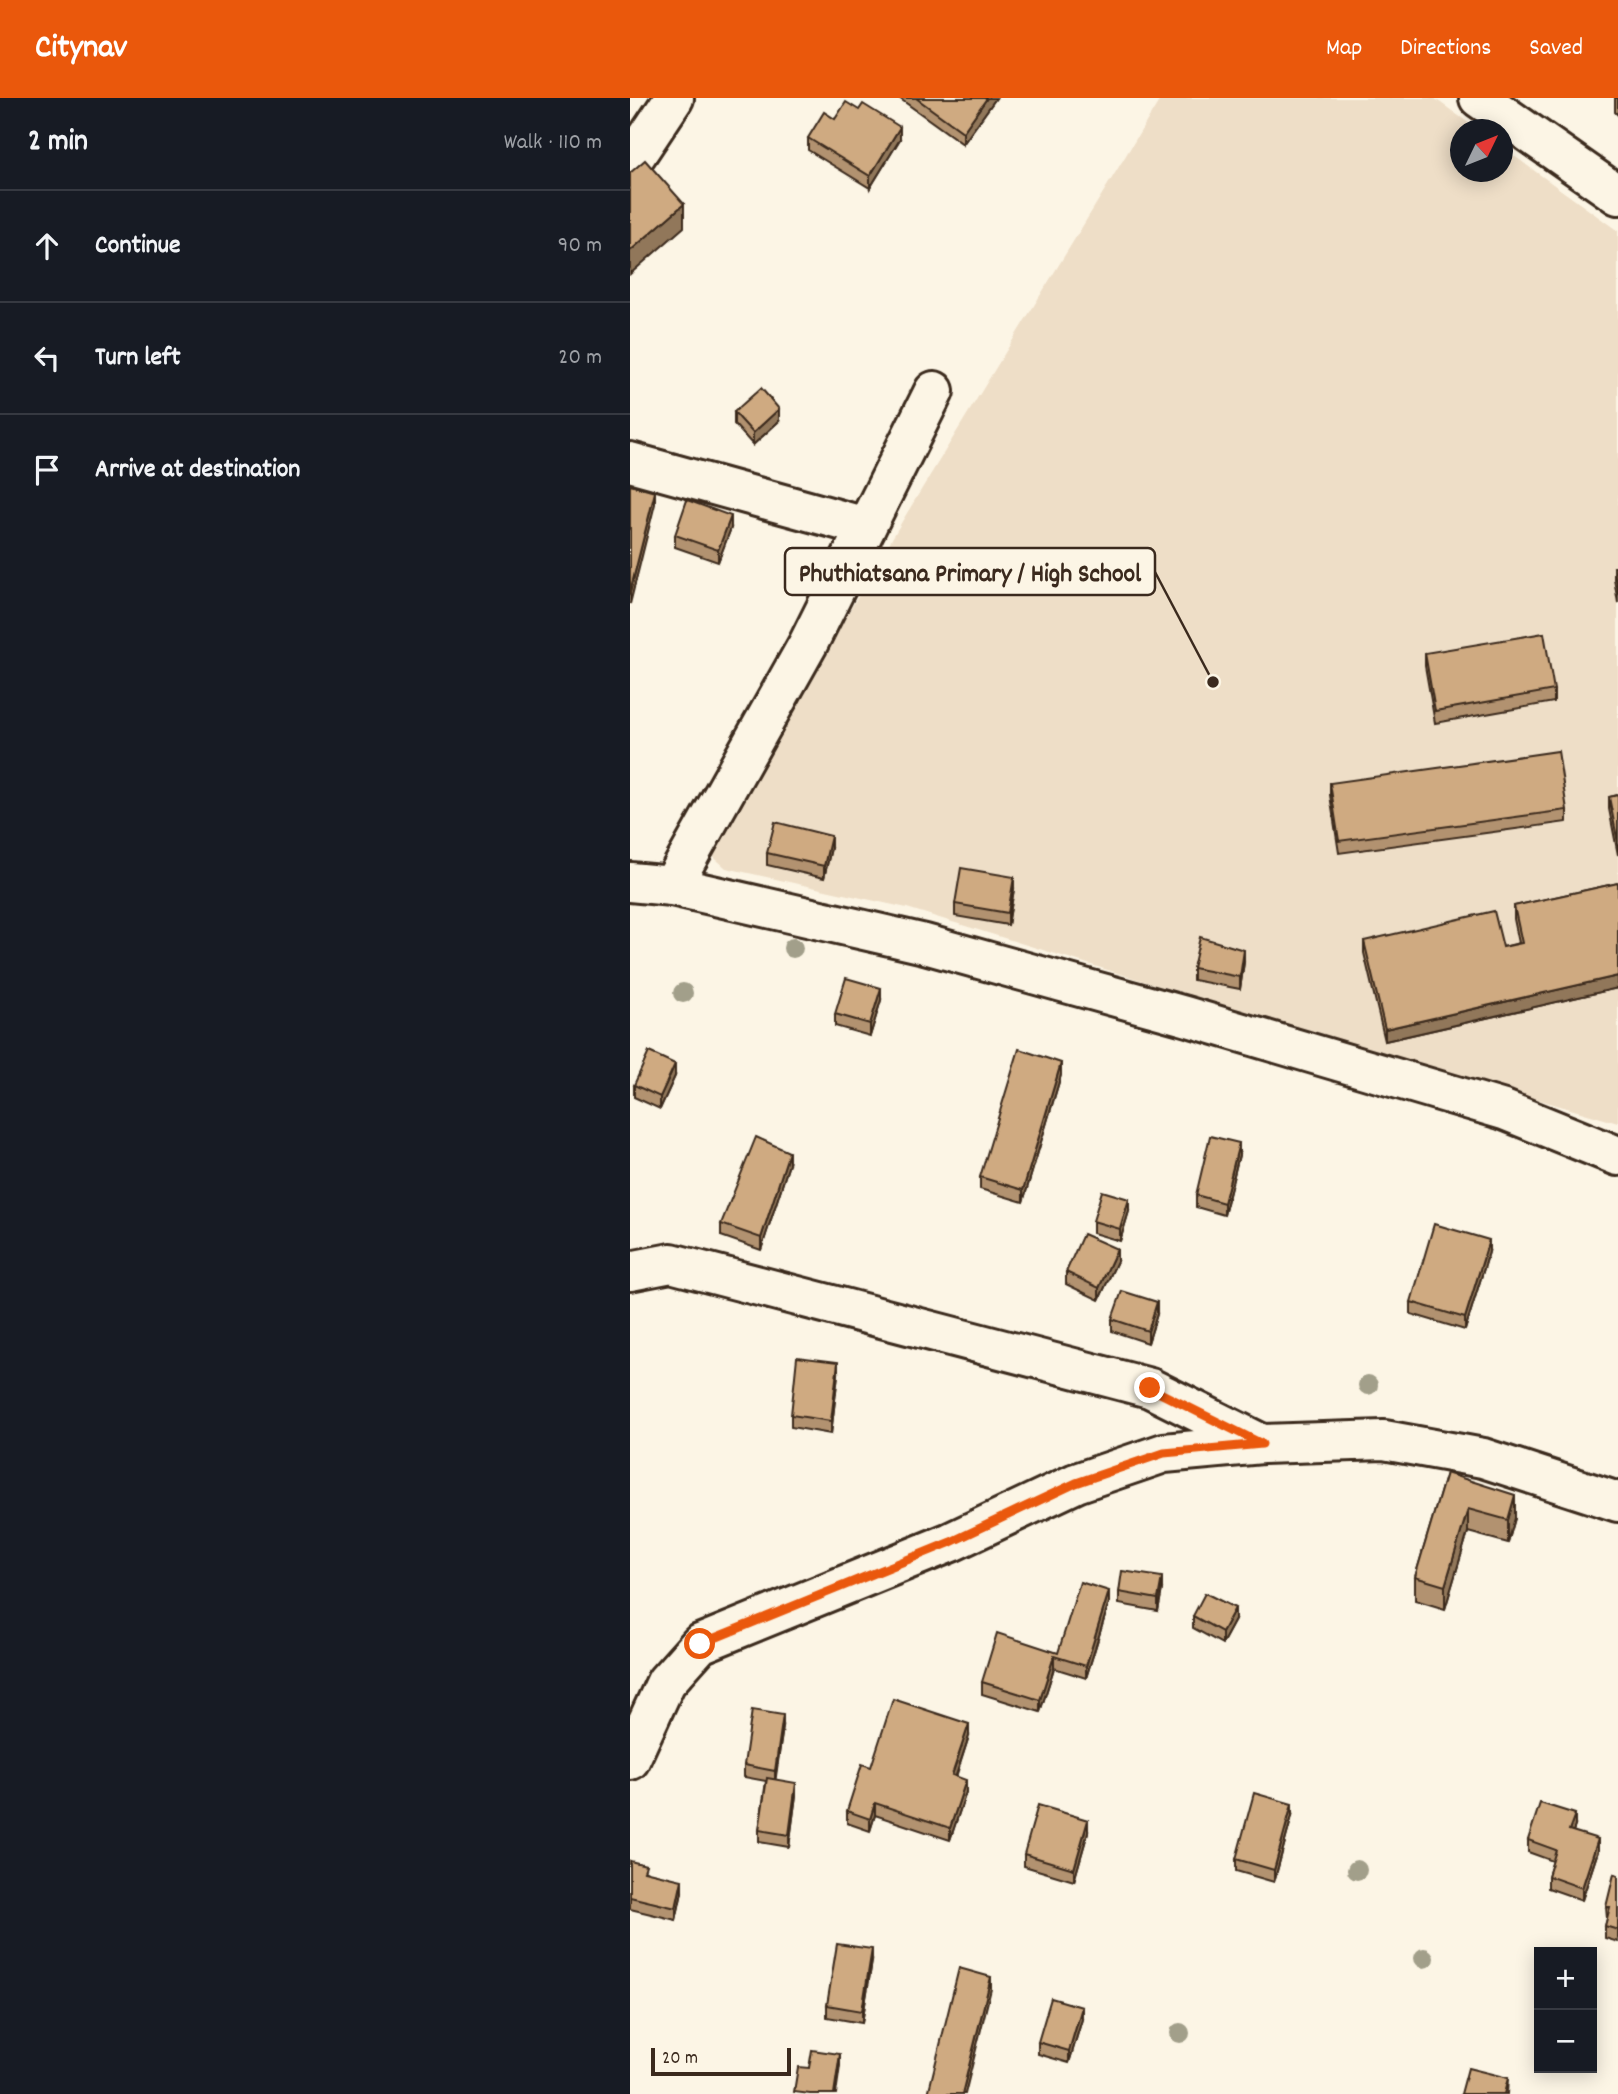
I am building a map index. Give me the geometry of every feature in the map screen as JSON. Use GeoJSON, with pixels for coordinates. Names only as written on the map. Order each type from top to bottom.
{"type":"FeatureCollection","features":[{"type":"Feature","properties":{"kind":"street"},"geometry":{"type":"LineString","coordinates":[[630,164],[674,98]]}},
{"type":"Feature","properties":{"kind":"street"},"geometry":{"type":"LineString","coordinates":[[1479,98],[1618,195]]}},
{"type":"Feature","properties":{"kind":"street"},"geometry":{"type":"LineString","coordinates":[[672,886],[808,644],[934,391]]}},
{"type":"Feature","properties":{"kind":"street"},"geometry":{"type":"LineString","coordinates":[[630,462],[866,527]]}},
{"type":"Feature","properties":{"kind":"street"},"geometry":{"type":"LineString","coordinates":[[630,882],[672,886],[925,944],[1185,1016],[1504,1110],[1618,1156]]}},
{"type":"Feature","properties":{"kind":"street"},"geometry":{"type":"LineString","coordinates":[[630,1270],[671,1262],[1150,1388],[1262,1444]]}},
{"type":"Feature","properties":{"kind":"street"},"geometry":{"type":"LineString","coordinates":[[630,1760],[666,1682],[700,1644],[951,1542],[1076,1483],[1164,1453],[1262,1444],[1384,1440],[1483,1458],[1618,1502]]}},
{"type":"Feature","properties":{"kind":"shaded area"},"geometry":{"type":"Polygon","coordinates":[[[1161,98],[1434,98],[1463,119],[1450,119],[1450,182],[1513,182],[1513,155],[1618,231],[1618,1123],[1289,1026],[907,908],[726,868],[708,852],[907,513],[1161,98]]]}},
{"type":"Feature","properties":{"kind":"building"},"geometry":{"type":"Polygon","coordinates":[[[916,98],[987,98],[963,132],[916,98]]]}},
{"type":"Feature","properties":{"kind":"building"},"geometry":{"type":"Polygon","coordinates":[[[846,102],[859,110],[863,104],[900,127],[870,176],[808,138],[824,112],[835,119],[846,102]]]}},
{"type":"Feature","properties":{"kind":"building"},"geometry":{"type":"Polygon","coordinates":[[[645,160],[684,204],[630,251],[630,173],[645,160]]]}},
{"type":"Feature","properties":{"kind":"building"},"geometry":{"type":"Polygon","coordinates":[[[761,388],[779,409],[753,433],[734,412],[761,388]]]}},
{"type":"Feature","properties":{"kind":"building"},"geometry":{"type":"Polygon","coordinates":[[[630,485],[655,492],[630,592],[630,485]]]}},
{"type":"Feature","properties":{"kind":"building"},"geometry":{"type":"Polygon","coordinates":[[[687,500],[731,516],[718,550],[675,535],[687,500]]]}},
{"type":"Feature","properties":{"kind":"building"},"geometry":{"type":"Polygon","coordinates":[[[1614,567],[1618,567],[1618,591],[1614,567]]]}},
{"type":"Feature","properties":{"kind":"building"},"geometry":{"type":"Polygon","coordinates":[[[1544,633],[1554,690],[1435,711],[1425,653],[1544,633]]]}},
{"type":"Feature","properties":{"kind":"building"},"geometry":{"type":"Polygon","coordinates":[[[1558,751],[1567,810],[1339,841],[1330,783],[1558,751]]]}},
{"type":"Feature","properties":{"kind":"building"},"geometry":{"type":"Polygon","coordinates":[[[1618,795],[1618,843],[1609,797],[1618,795]]]}},
{"type":"Feature","properties":{"kind":"building"},"geometry":{"type":"Polygon","coordinates":[[[775,822],[831,836],[824,866],[767,853],[775,822]]]}},
{"type":"Feature","properties":{"kind":"building"},"geometry":{"type":"Polygon","coordinates":[[[961,868],[1014,877],[1008,913],[955,904],[961,868]]]}},
{"type":"Feature","properties":{"kind":"building"},"geometry":{"type":"Polygon","coordinates":[[[1618,883],[1618,976],[1385,1029],[1364,941],[1494,911],[1503,947],[1522,943],[1514,906],[1618,883]]]}},
{"type":"Feature","properties":{"kind":"building"},"geometry":{"type":"Polygon","coordinates":[[[1200,937],[1244,950],[1240,977],[1193,968],[1200,937]]]}},
{"type":"Feature","properties":{"kind":"building"},"geometry":{"type":"Polygon","coordinates":[[[846,978],[881,988],[870,1024],[835,1014],[846,978]]]}},
{"type":"Feature","properties":{"kind":"building"},"geometry":{"type":"Polygon","coordinates":[[[1019,1049],[1061,1063],[1023,1190],[980,1177],[1019,1049]]]}},
{"type":"Feature","properties":{"kind":"building"},"geometry":{"type":"Polygon","coordinates":[[[649,1052],[675,1064],[660,1097],[634,1085],[649,1052]]]}},
{"type":"Feature","properties":{"kind":"building"},"geometry":{"type":"Polygon","coordinates":[[[1210,1136],[1239,1143],[1224,1203],[1196,1195],[1210,1136]]]}},
{"type":"Feature","properties":{"kind":"building"},"geometry":{"type":"Polygon","coordinates":[[[756,1137],[789,1152],[761,1238],[721,1224],[756,1137]]]}},
{"type":"Feature","properties":{"kind":"building"},"geometry":{"type":"Polygon","coordinates":[[[1102,1191],[1129,1199],[1120,1229],[1093,1221],[1102,1191]]]}},
{"type":"Feature","properties":{"kind":"building"},"geometry":{"type":"Polygon","coordinates":[[[1434,1224],[1489,1240],[1465,1318],[1411,1302],[1434,1224]]]}},
{"type":"Feature","properties":{"kind":"building"},"geometry":{"type":"Polygon","coordinates":[[[1083,1234],[1117,1249],[1099,1288],[1066,1272],[1083,1234]]]}},
{"type":"Feature","properties":{"kind":"building"},"geometry":{"type":"Polygon","coordinates":[[[1122,1291],[1157,1302],[1148,1331],[1112,1319],[1122,1291]]]}},
{"type":"Feature","properties":{"kind":"building"},"geometry":{"type":"Polygon","coordinates":[[[797,1357],[838,1362],[831,1421],[791,1415],[797,1357]]]}},
{"type":"Feature","properties":{"kind":"building"},"geometry":{"type":"Polygon","coordinates":[[[1446,1473],[1515,1495],[1508,1520],[1468,1509],[1445,1586],[1415,1577],[1446,1473]]]}},
{"type":"Feature","properties":{"kind":"building"},"geometry":{"type":"Polygon","coordinates":[[[1122,1571],[1162,1577],[1158,1599],[1119,1592],[1122,1571]]]}},
{"type":"Feature","properties":{"kind":"building"},"geometry":{"type":"Polygon","coordinates":[[[1080,1582],[1109,1591],[1086,1666],[1054,1656],[1040,1700],[982,1682],[997,1633],[1058,1653],[1080,1582]]]}},
{"type":"Feature","properties":{"kind":"building"},"geometry":{"type":"Polygon","coordinates":[[[1205,1593],[1235,1608],[1222,1632],[1193,1616],[1205,1593]]]}},
{"type":"Feature","properties":{"kind":"building"},"geometry":{"type":"Polygon","coordinates":[[[893,1699],[969,1724],[952,1775],[966,1780],[950,1828],[875,1803],[870,1819],[847,1811],[862,1764],[871,1767],[893,1699]]]}},
{"type":"Feature","properties":{"kind":"building"},"geometry":{"type":"Polygon","coordinates":[[[752,1710],[783,1715],[775,1771],[744,1765],[752,1710]]]}},
{"type":"Feature","properties":{"kind":"building"},"geometry":{"type":"Polygon","coordinates":[[[767,1778],[796,1783],[789,1835],[759,1830],[767,1778]]]}},
{"type":"Feature","properties":{"kind":"building"},"geometry":{"type":"Polygon","coordinates":[[[1254,1793],[1292,1804],[1274,1870],[1236,1859],[1254,1793]]]}},
{"type":"Feature","properties":{"kind":"building"},"geometry":{"type":"Polygon","coordinates":[[[1540,1803],[1575,1814],[1569,1830],[1598,1839],[1582,1888],[1548,1876],[1556,1850],[1528,1840],[1540,1803]]]}},
{"type":"Feature","properties":{"kind":"building"},"geometry":{"type":"Polygon","coordinates":[[[1038,1805],[1088,1820],[1074,1869],[1024,1854],[1038,1805]]]}},
{"type":"Feature","properties":{"kind":"building"},"geometry":{"type":"Polygon","coordinates":[[[630,1861],[646,1865],[644,1871],[682,1880],[676,1908],[630,1897],[630,1861]]]}},
{"type":"Feature","properties":{"kind":"building"},"geometry":{"type":"Polygon","coordinates":[[[1614,1874],[1618,1876],[1618,1930],[1605,1926],[1610,1907],[1606,1907],[1614,1874]]]}},
{"type":"Feature","properties":{"kind":"building"},"geometry":{"type":"Polygon","coordinates":[[[837,1944],[872,1949],[862,2011],[827,2005],[837,1944]]]}},
{"type":"Feature","properties":{"kind":"building"},"geometry":{"type":"Polygon","coordinates":[[[959,1968],[991,1977],[962,2094],[928,2094],[959,1968]]]}},
{"type":"Feature","properties":{"kind":"building"},"geometry":{"type":"Polygon","coordinates":[[[1051,1998],[1082,2007],[1069,2051],[1038,2042],[1051,1998]]]}},
{"type":"Feature","properties":{"kind":"building"},"geometry":{"type":"Polygon","coordinates":[[[812,2050],[840,2054],[834,2094],[794,2092],[798,2067],[809,2068],[812,2050]]]}},
{"type":"Feature","properties":{"kind":"building"},"geometry":{"type":"Polygon","coordinates":[[[1468,2068],[1508,2078],[1504,2094],[1461,2094],[1468,2068]]]}},
{"type":"Feature","properties":{"kind":"place","name":"Phuthiatsana Primary / High School"},"geometry":{"type":"Point","coordinates":[1213,682]}},
{"type":"Feature","properties":{"kind":"route"},"geometry":{"type":"LineString","coordinates":[[700,1644],[951,1542],[1076,1483],[1164,1453],[1262,1444],[1150,1388]]}}]}
